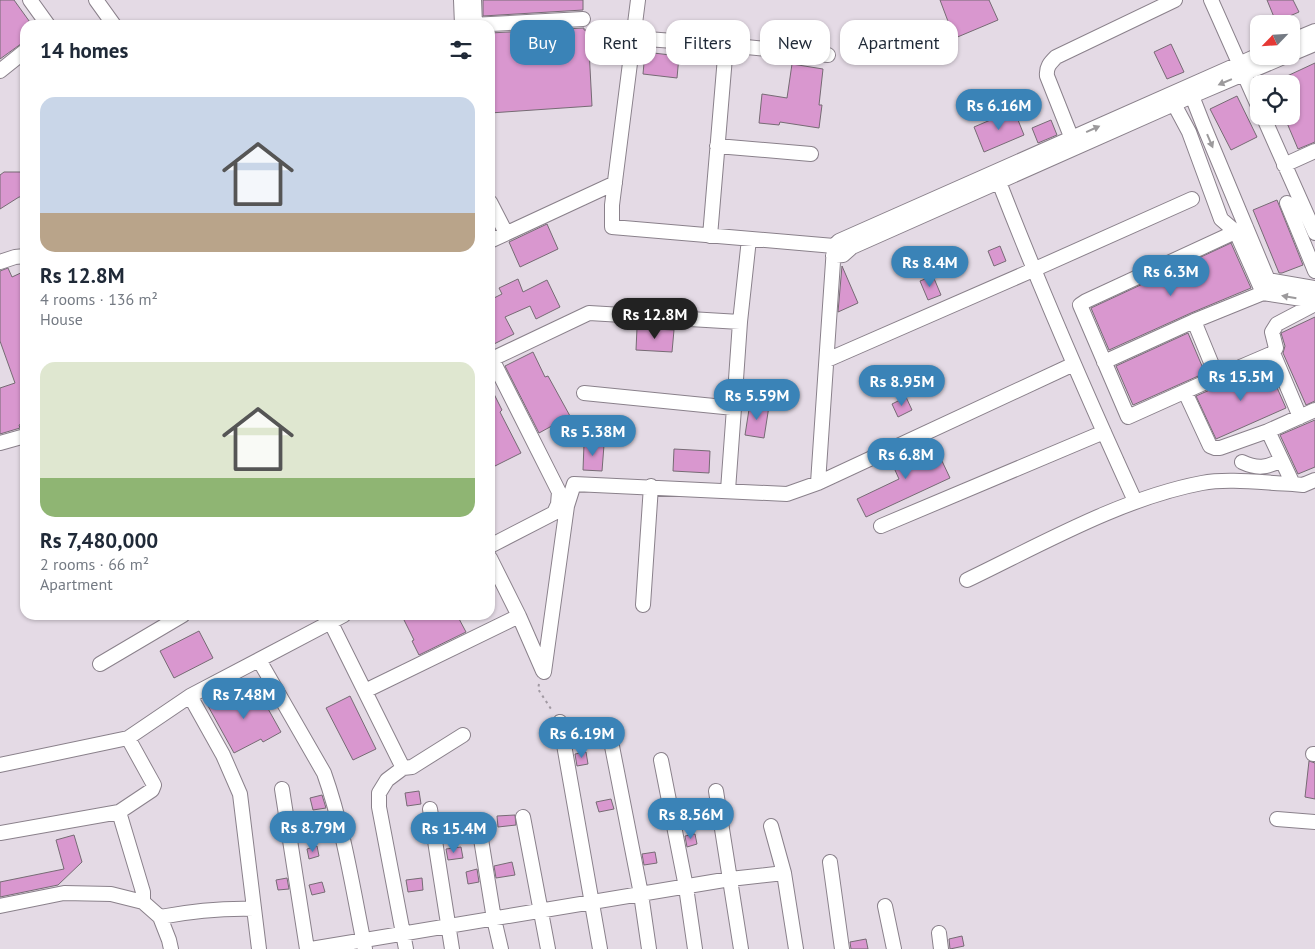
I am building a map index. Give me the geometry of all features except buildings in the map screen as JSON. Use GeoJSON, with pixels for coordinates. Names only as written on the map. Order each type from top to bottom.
{"type":"FeatureCollection","features":[{"type":"Feature","properties":{"kind":"street"},"geometry":{"type":"LineString","coordinates":[[30,0],[44,20]]}},
{"type":"Feature","properties":{"kind":"street"},"geometry":{"type":"LineString","coordinates":[[96,0],[110,20]]}},
{"type":"Feature","properties":{"kind":"street"},"geometry":{"type":"LineString","coordinates":[[460,0],[462,20]]}},
{"type":"Feature","properties":{"kind":"street"},"geometry":{"type":"LineString","coordinates":[[474,0],[476,20]]}},
{"type":"Feature","properties":{"kind":"street"},"geometry":{"type":"LineString","coordinates":[[636,20],[638,0]]}},
{"type":"Feature","properties":{"kind":"street"},"geometry":{"type":"LineString","coordinates":[[1072,139],[1047,76],[1046,70],[1048,65],[1056,57],[1175,0]]}},
{"type":"Feature","properties":{"kind":"street"},"geometry":{"type":"LineString","coordinates":[[1211,0],[1250,88]]}},
{"type":"Feature","properties":{"kind":"street"},"geometry":{"type":"LineString","coordinates":[[495,24],[582,18]]}},
{"type":"Feature","properties":{"kind":"street"},"geometry":{"type":"LineString","coordinates":[[1300,37],[1315,31]]}},
{"type":"Feature","properties":{"kind":"street"},"geometry":{"type":"LineString","coordinates":[[1300,50],[1315,44]]}},
{"type":"Feature","properties":{"kind":"street"},"geometry":{"type":"LineString","coordinates":[[0,71],[20,55]]}},
{"type":"Feature","properties":{"kind":"street"},"geometry":{"type":"LineString","coordinates":[[818,483],[833,251],[839,241],[850,242],[999,182],[1192,96],[1250,62]]}},
{"type":"Feature","properties":{"kind":"street"},"geometry":{"type":"LineString","coordinates":[[630,65],[612,205],[612,227],[749,239],[833,251]]}},
{"type":"Feature","properties":{"kind":"street"},"geometry":{"type":"LineString","coordinates":[[710,236],[724,65]]}},
{"type":"Feature","properties":{"kind":"street"},"geometry":{"type":"LineString","coordinates":[[850,242],[1072,139],[1255,65]]}},
{"type":"Feature","properties":{"kind":"street"},"geometry":{"type":"LineString","coordinates":[[1192,96],[1241,230],[1266,286],[1315,303]]}},
{"type":"Feature","properties":{"kind":"street"},"geometry":{"type":"LineString","coordinates":[[1174,104],[1189,132],[1221,219],[1241,230]]}},
{"type":"Feature","properties":{"kind":"street"},"geometry":{"type":"LineString","coordinates":[[1266,125],[1315,233]]}},
{"type":"Feature","properties":{"kind":"street"},"geometry":{"type":"LineString","coordinates":[[717,146],[811,154]]}},
{"type":"Feature","properties":{"kind":"street"},"geometry":{"type":"LineString","coordinates":[[1284,165],[1315,151]]}},
{"type":"Feature","properties":{"kind":"street"},"geometry":{"type":"LineString","coordinates":[[999,182],[1033,270],[1135,501]]}},
{"type":"Feature","properties":{"kind":"street"},"geometry":{"type":"LineString","coordinates":[[495,238],[615,183]]}},
{"type":"Feature","properties":{"kind":"street"},"geometry":{"type":"LineString","coordinates":[[827,360],[1192,200]]}},
{"type":"Feature","properties":{"kind":"street"},"geometry":{"type":"LineString","coordinates":[[1287,203],[1315,271]]}},
{"type":"Feature","properties":{"kind":"street"},"geometry":{"type":"LineString","coordinates":[[495,211],[506,232]]}},
{"type":"Feature","properties":{"kind":"street"},"geometry":{"type":"LineString","coordinates":[[1241,230],[1082,303],[1080,306],[1128,417],[1273,353],[1276,348],[1272,332],[1277,324],[1315,303]]}},
{"type":"Feature","properties":{"kind":"street"},"geometry":{"type":"LineString","coordinates":[[728,490],[740,322],[749,239]]}},
{"type":"Feature","properties":{"kind":"street"},"geometry":{"type":"LineString","coordinates":[[0,262],[20,256]]}},
{"type":"Feature","properties":{"kind":"street"},"geometry":{"type":"LineString","coordinates":[[1104,362],[1266,286],[1315,288]]}},
{"type":"Feature","properties":{"kind":"street"},"geometry":{"type":"LineString","coordinates":[[495,355],[589,313],[740,322]]}},
{"type":"Feature","properties":{"kind":"street"},"geometry":{"type":"LineString","coordinates":[[1194,321],[1218,377]]}},
{"type":"Feature","properties":{"kind":"street"},"geometry":{"type":"LineString","coordinates":[[1273,353],[1300,417]]}},
{"type":"Feature","properties":{"kind":"street"},"geometry":{"type":"LineString","coordinates":[[544,672],[567,506],[574,484],[651,486],[787,494],[818,483],[1074,364]]}},
{"type":"Feature","properties":{"kind":"street"},"geometry":{"type":"LineString","coordinates":[[495,365],[559,492],[558,504],[554,513],[495,543]]}},
{"type":"Feature","properties":{"kind":"street"},"geometry":{"type":"LineString","coordinates":[[1185,392],[1210,446],[1215,448],[1220,448],[1268,431],[1315,410]]}},
{"type":"Feature","properties":{"kind":"street"},"geometry":{"type":"LineString","coordinates":[[584,393],[734,408]]}},
{"type":"Feature","properties":{"kind":"street"},"geometry":{"type":"LineString","coordinates":[[1268,431],[1274,459],[1293,484]]}},
{"type":"Feature","properties":{"kind":"street"},"geometry":{"type":"LineString","coordinates":[[881,526],[1104,432]]}},
{"type":"Feature","properties":{"kind":"street"},"geometry":{"type":"LineString","coordinates":[[0,443],[20,437]]}},
{"type":"Feature","properties":{"kind":"street"},"geometry":{"type":"LineString","coordinates":[[1238,442],[1243,453],[1259,459],[1274,459]]}},
{"type":"Feature","properties":{"kind":"street"},"geometry":{"type":"LineString","coordinates":[[1242,462],[1264,468],[1274,459]]}},
{"type":"Feature","properties":{"kind":"street"},"geometry":{"type":"LineString","coordinates":[[967,580],[1080,525],[1135,501],[1202,482],[1303,485],[1315,480]]}},
{"type":"Feature","properties":{"kind":"street"},"geometry":{"type":"LineString","coordinates":[[643,605],[651,486]]}},
{"type":"Feature","properties":{"kind":"street"},"geometry":{"type":"LineString","coordinates":[[495,568],[544,672]]}},
{"type":"Feature","properties":{"kind":"street"},"geometry":{"type":"LineString","coordinates":[[365,691],[519,616]]}},
{"type":"Feature","properties":{"kind":"street"},"geometry":{"type":"LineString","coordinates":[[100,664],[175,620]]}},
{"type":"Feature","properties":{"kind":"street"},"geometry":{"type":"LineString","coordinates":[[0,766],[128,738],[190,696],[259,660],[326,620]]}},
{"type":"Feature","properties":{"kind":"street"},"geometry":{"type":"LineString","coordinates":[[329,620],[403,768]]}},
{"type":"Feature","properties":{"kind":"street"},"geometry":{"type":"LineString","coordinates":[[259,660],[324,773],[330,789],[348,864],[364,945]]}},
{"type":"Feature","properties":{"kind":"street"},"geometry":{"type":"LineString","coordinates":[[190,696],[222,755],[240,794],[259,949]]}},
{"type":"Feature","properties":{"kind":"street"},"geometry":{"type":"LineString","coordinates":[[560,722],[600,949]]}},
{"type":"Feature","properties":{"kind":"street"},"geometry":{"type":"LineString","coordinates":[[609,731],[641,894],[649,949]]}},
{"type":"Feature","properties":{"kind":"street"},"geometry":{"type":"LineString","coordinates":[[406,949],[379,807],[379,793],[387,780],[403,768],[412,767],[463,735]]}},
{"type":"Feature","properties":{"kind":"street"},"geometry":{"type":"LineString","coordinates":[[0,833],[119,812],[154,788],[128,738]]}},
{"type":"Feature","properties":{"kind":"street"},"geometry":{"type":"LineString","coordinates":[[661,760],[686,887],[695,949]]}},
{"type":"Feature","properties":{"kind":"street"},"geometry":{"type":"LineString","coordinates":[[282,789],[309,949],[364,945],[403,934],[730,879],[784,873]]}},
{"type":"Feature","properties":{"kind":"street"},"geometry":{"type":"LineString","coordinates":[[716,791],[741,949]]}},
{"type":"Feature","properties":{"kind":"street"},"geometry":{"type":"LineString","coordinates":[[430,810],[452,949]]}},
{"type":"Feature","properties":{"kind":"street"},"geometry":{"type":"LineString","coordinates":[[119,812],[143,892],[143,902]]}},
{"type":"Feature","properties":{"kind":"street"},"geometry":{"type":"LineString","coordinates":[[523,816],[548,949]]}},
{"type":"Feature","properties":{"kind":"street"},"geometry":{"type":"LineString","coordinates":[[1277,820],[1315,822]]}},
{"type":"Feature","properties":{"kind":"street"},"geometry":{"type":"LineString","coordinates":[[772,826],[784,873],[796,949]]}},
{"type":"Feature","properties":{"kind":"street"},"geometry":{"type":"LineString","coordinates":[[480,833],[494,919],[501,949]]}},
{"type":"Feature","properties":{"kind":"street"},"geometry":{"type":"LineString","coordinates":[[830,862],[842,949]]}},
{"type":"Feature","properties":{"kind":"street"},"geometry":{"type":"LineString","coordinates":[[0,906],[64,892],[111,894],[143,902],[160,917],[171,949]]}},
{"type":"Feature","properties":{"kind":"street"},"geometry":{"type":"LineString","coordinates":[[885,906],[894,949]]}},
{"type":"Feature","properties":{"kind":"street"},"geometry":{"type":"LineString","coordinates":[[160,917],[198,910],[254,908]]}},
{"type":"Feature","properties":{"kind":"street"},"geometry":{"type":"LineString","coordinates":[[938,933],[941,949]]}},
{"type":"Feature","properties":{"kind":"path"},"geometry":{"type":"LineString","coordinates":[[544,672],[538,689],[560,722]]}}]}
